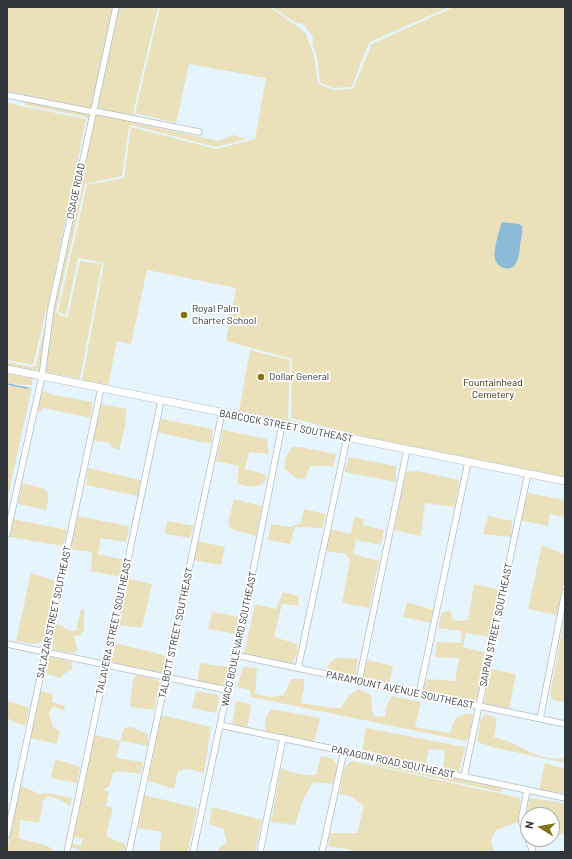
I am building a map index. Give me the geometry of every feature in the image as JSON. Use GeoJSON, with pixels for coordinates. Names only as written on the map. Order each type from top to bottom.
{"type":"FeatureCollection","features":[{"type":"Feature","properties":{"kind":"main road","name":"BABCOCK STREET SOUTHEAST"},"geometry":{"type":"LineString","coordinates":[[7,369],[565,481]]}},
{"type":"Feature","properties":{"kind":"street","name":"OSAGE ROAD"},"geometry":{"type":"LineString","coordinates":[[7,534],[42,376],[51,308],[116,7]]}},
{"type":"Feature","properties":{"kind":"street"},"geometry":{"type":"LineString","coordinates":[[7,95],[199,132]]}},
{"type":"Feature","properties":{"kind":"street","name":"SALAZAR STREET SOUTHEAST"},"geometry":{"type":"LineString","coordinates":[[7,835],[101,388]]}},
{"type":"Feature","properties":{"kind":"street","name":"TALAVERA STREET SOUTHEAST"},"geometry":{"type":"LineString","coordinates":[[66,852],[161,401]]}},
{"type":"Feature","properties":{"kind":"street","name":"TALBOTT STREET SOUTHEAST"},"geometry":{"type":"LineString","coordinates":[[130,852],[222,413]]}},
{"type":"Feature","properties":{"kind":"street","name":"WACO BOULEVARD SOUTHEAST"},"geometry":{"type":"LineString","coordinates":[[193,852],[256,556],[282,425]]}},
{"type":"Feature","properties":{"kind":"street"},"geometry":{"type":"LineString","coordinates":[[298,668],[347,438]]}},
{"type":"Feature","properties":{"kind":"street"},"geometry":{"type":"LineString","coordinates":[[359,681],[407,450]]}},
{"type":"Feature","properties":{"kind":"street"},"geometry":{"type":"LineString","coordinates":[[419,694],[468,462]]}},
{"type":"Feature","properties":{"kind":"street","name":"SAIPAN STREET SOUTHEAST"},"geometry":{"type":"LineString","coordinates":[[464,777],[528,473]]}},
{"type":"Feature","properties":{"kind":"street"},"geometry":{"type":"LineString","coordinates":[[540,719],[565,592]]}},
{"type":"Feature","properties":{"kind":"street"},"geometry":{"type":"LineString","coordinates":[[7,644],[227,690]]}},
{"type":"Feature","properties":{"kind":"street","name":"PARAMOUNT AVENUE SOUTHEAST"},"geometry":{"type":"LineString","coordinates":[[235,655],[565,724]]}},
{"type":"Feature","properties":{"kind":"street","name":"PARAGON ROAD SOUTHEAST"},"geometry":{"type":"LineString","coordinates":[[220,725],[565,798]]}},
{"type":"Feature","properties":{"kind":"street"},"geometry":{"type":"LineString","coordinates":[[260,852],[284,738]]}},
{"type":"Feature","properties":{"kind":"street"},"geometry":{"type":"LineString","coordinates":[[322,852],[344,751]]}},
{"type":"Feature","properties":{"kind":"street"},"geometry":{"type":"LineString","coordinates":[[524,807],[527,790]]}},
{"type":"Feature","properties":{"kind":"green space"},"geometry":{"type":"Polygon","coordinates":[[[7,7],[158,7],[133,113],[137,116],[135,123],[219,141],[233,135],[246,139],[216,147],[131,125],[129,127],[122,176],[85,184],[56,311],[61,316],[68,316],[80,261],[102,264],[80,379],[35,370],[34,372],[7,367],[7,362],[33,367],[36,365],[48,311],[51,308],[89,119],[87,117],[25,105],[26,96],[7,92],[7,7]]]}},
{"type":"Feature","properties":{"kind":"green space","name":"Fountainhead Cemetery"},"geometry":{"type":"Polygon","coordinates":[[[160,7],[270,7],[305,32],[314,56],[318,83],[332,90],[353,89],[372,44],[454,7],[565,7],[565,478],[409,448],[291,418],[292,359],[226,341],[236,288],[147,270],[131,344],[117,341],[108,386],[82,381],[104,263],[78,258],[66,315],[58,312],[87,185],[124,178],[131,127],[216,149],[255,139],[266,78],[189,64],[176,123],[135,113],[160,7]]]}},
{"type":"Feature","properties":{"kind":"green space"},"geometry":{"type":"Polygon","coordinates":[[[272,7],[449,7],[370,42],[352,87],[332,88],[320,82],[317,56],[312,44],[313,37],[303,24],[296,23],[272,7]]]}},
{"type":"Feature","properties":{"kind":"green space"},"geometry":{"type":"Polygon","coordinates":[[[7,102],[86,119],[48,307],[33,365],[7,360],[7,102]]]}},
{"type":"Feature","properties":{"kind":"green space"},"geometry":{"type":"Polygon","coordinates":[[[250,350],[290,360],[288,419],[308,425],[239,411],[250,350]]]}},
{"type":"Feature","properties":{"kind":"green space"},"geometry":{"type":"Polygon","coordinates":[[[7,372],[33,377],[32,385],[7,384],[7,372]]]}},
{"type":"Feature","properties":{"kind":"green space"},"geometry":{"type":"Polygon","coordinates":[[[7,386],[32,387],[7,501],[7,386]]]}},
{"type":"Feature","properties":{"kind":"green space"},"geometry":{"type":"Polygon","coordinates":[[[44,391],[54,395],[93,402],[90,418],[44,408],[41,411],[36,411],[39,395],[44,391]]]}},
{"type":"Feature","properties":{"kind":"green space"},"geometry":{"type":"Polygon","coordinates":[[[101,404],[127,409],[125,427],[119,450],[115,449],[107,442],[93,441],[101,404]]]}},
{"type":"Feature","properties":{"kind":"green space"},"geometry":{"type":"Polygon","coordinates":[[[162,419],[212,429],[212,443],[200,442],[157,432],[162,419]]]}},
{"type":"Feature","properties":{"kind":"green space"},"geometry":{"type":"Polygon","coordinates":[[[223,430],[267,439],[269,454],[249,452],[245,469],[265,474],[266,480],[263,483],[256,486],[237,484],[239,466],[216,461],[223,430]]]}},
{"type":"Feature","properties":{"kind":"green space"},"geometry":{"type":"Polygon","coordinates":[[[292,447],[300,447],[336,454],[333,467],[310,466],[305,479],[296,478],[284,469],[286,457],[292,447]]]}},
{"type":"Feature","properties":{"kind":"green space"},"geometry":{"type":"Polygon","coordinates":[[[349,457],[396,466],[396,482],[344,472],[349,457]]]}},
{"type":"Feature","properties":{"kind":"green space"},"geometry":{"type":"Polygon","coordinates":[[[88,468],[141,480],[138,496],[86,485],[88,468]]]}},
{"type":"Feature","properties":{"kind":"green space"},"geometry":{"type":"Polygon","coordinates":[[[417,471],[459,480],[455,507],[425,503],[421,536],[394,530],[406,472],[417,471]]]}},
{"type":"Feature","properties":{"kind":"green space"},"geometry":{"type":"Polygon","coordinates":[[[22,483],[45,489],[49,495],[46,510],[18,504],[22,483]]]}},
{"type":"Feature","properties":{"kind":"green space"},"geometry":{"type":"Polygon","coordinates":[[[528,493],[565,500],[565,517],[550,514],[548,526],[520,520],[528,493]]]}},
{"type":"Feature","properties":{"kind":"green space"},"geometry":{"type":"Polygon","coordinates":[[[234,499],[262,506],[256,536],[231,529],[228,523],[234,499]]]}},
{"type":"Feature","properties":{"kind":"green space"},"geometry":{"type":"Polygon","coordinates":[[[304,509],[326,514],[322,528],[295,527],[290,544],[268,540],[271,524],[290,527],[301,523],[304,509]]]}},
{"type":"Feature","properties":{"kind":"green space"},"geometry":{"type":"Polygon","coordinates":[[[77,516],[129,526],[126,542],[101,538],[98,554],[125,560],[121,577],[91,571],[92,552],[69,549],[77,516]]]}},
{"type":"Feature","properties":{"kind":"green space"},"geometry":{"type":"Polygon","coordinates":[[[488,516],[512,521],[511,537],[483,534],[488,516]]]}},
{"type":"Feature","properties":{"kind":"green space"},"geometry":{"type":"Polygon","coordinates":[[[354,517],[364,519],[363,525],[384,530],[381,545],[356,540],[353,554],[379,561],[369,608],[342,603],[350,560],[346,554],[325,551],[329,529],[351,534],[354,517]]]}},
{"type":"Feature","properties":{"kind":"green space"},"geometry":{"type":"Polygon","coordinates":[[[13,519],[67,530],[63,546],[10,537],[13,519]]]}},
{"type":"Feature","properties":{"kind":"green space"},"geometry":{"type":"Polygon","coordinates":[[[167,521],[194,526],[190,538],[165,534],[167,521]]]}},
{"type":"Feature","properties":{"kind":"green space"},"geometry":{"type":"Polygon","coordinates":[[[197,541],[225,547],[221,565],[193,560],[197,541]]]}},
{"type":"Feature","properties":{"kind":"green space"},"geometry":{"type":"Polygon","coordinates":[[[542,545],[565,555],[565,576],[557,615],[528,609],[542,545]]]}},
{"type":"Feature","properties":{"kind":"green space"},"geometry":{"type":"Polygon","coordinates":[[[31,573],[56,581],[43,641],[35,644],[16,641],[31,573]]]}},
{"type":"Feature","properties":{"kind":"green space"},"geometry":{"type":"Polygon","coordinates":[[[129,579],[152,584],[142,628],[119,625],[129,579]]]}},
{"type":"Feature","properties":{"kind":"green space"},"geometry":{"type":"Polygon","coordinates":[[[474,584],[501,590],[490,637],[466,633],[463,647],[487,653],[477,698],[474,702],[423,692],[427,679],[455,681],[459,658],[435,657],[437,642],[461,643],[462,631],[438,628],[442,612],[451,611],[452,619],[456,621],[468,620],[474,584]]]}},
{"type":"Feature","properties":{"kind":"green space"},"geometry":{"type":"Polygon","coordinates":[[[283,592],[299,596],[298,606],[282,604],[274,637],[297,644],[297,654],[294,660],[291,664],[244,654],[255,604],[276,609],[283,592]]]}},
{"type":"Feature","properties":{"kind":"green space"},"geometry":{"type":"Polygon","coordinates":[[[407,602],[433,610],[430,623],[403,617],[407,602]]]}},
{"type":"Feature","properties":{"kind":"green space"},"geometry":{"type":"Polygon","coordinates":[[[81,609],[84,609],[84,630],[80,636],[74,635],[77,649],[76,652],[73,653],[54,650],[51,644],[55,623],[69,631],[76,631],[81,609]]]}},
{"type":"Feature","properties":{"kind":"green space"},"geometry":{"type":"Polygon","coordinates":[[[212,612],[239,617],[236,634],[208,629],[212,612]]]}},
{"type":"Feature","properties":{"kind":"green space"},"geometry":{"type":"Polygon","coordinates":[[[564,619],[565,702],[553,700],[550,695],[564,619]]]}},
{"type":"Feature","properties":{"kind":"green space"},"geometry":{"type":"Polygon","coordinates":[[[114,643],[160,654],[167,658],[164,670],[160,674],[111,662],[114,643]]]}},
{"type":"Feature","properties":{"kind":"green space"},"geometry":{"type":"Polygon","coordinates":[[[50,657],[72,662],[72,670],[65,673],[61,678],[44,673],[47,660],[50,657]]]}},
{"type":"Feature","properties":{"kind":"green space"},"geometry":{"type":"Polygon","coordinates":[[[336,658],[358,659],[355,677],[328,671],[327,666],[336,658]]]}},
{"type":"Feature","properties":{"kind":"green space"},"geometry":{"type":"Polygon","coordinates":[[[368,660],[393,666],[389,685],[362,679],[368,660]]]}},
{"type":"Feature","properties":{"kind":"green space"},"geometry":{"type":"Polygon","coordinates":[[[200,663],[228,667],[224,684],[217,686],[197,682],[200,663]]]}},
{"type":"Feature","properties":{"kind":"green space"},"geometry":{"type":"Polygon","coordinates":[[[243,667],[257,668],[255,694],[271,697],[284,695],[291,679],[304,679],[304,689],[301,703],[341,708],[348,696],[359,689],[371,695],[372,710],[375,717],[385,716],[386,707],[392,696],[421,702],[415,727],[450,733],[453,724],[459,716],[473,714],[469,736],[466,741],[251,697],[250,690],[237,687],[243,667]]]}},
{"type":"Feature","properties":{"kind":"green space"},"geometry":{"type":"Polygon","coordinates":[[[490,669],[516,674],[509,709],[484,704],[490,669]]]}},
{"type":"Feature","properties":{"kind":"green space"},"geometry":{"type":"Polygon","coordinates":[[[139,675],[159,681],[160,683],[154,710],[131,707],[130,700],[134,677],[139,675]]]}},
{"type":"Feature","properties":{"kind":"green space"},"geometry":{"type":"Polygon","coordinates":[[[40,691],[53,694],[52,702],[65,706],[64,711],[53,706],[49,713],[53,727],[60,731],[57,744],[31,738],[40,691]]]}},
{"type":"Feature","properties":{"kind":"green space"},"geometry":{"type":"Polygon","coordinates":[[[196,691],[218,695],[219,700],[216,713],[192,708],[196,691]]]}},
{"type":"Feature","properties":{"kind":"green space"},"geometry":{"type":"Polygon","coordinates":[[[7,701],[29,708],[26,725],[18,724],[7,718],[7,701]]]}},
{"type":"Feature","properties":{"kind":"green space"},"geometry":{"type":"Polygon","coordinates":[[[236,701],[251,704],[247,729],[232,726],[236,701]]]}},
{"type":"Feature","properties":{"kind":"green space"},"geometry":{"type":"Polygon","coordinates":[[[271,709],[320,718],[314,742],[266,732],[265,720],[271,709]]]}},
{"type":"Feature","properties":{"kind":"green space"},"geometry":{"type":"Polygon","coordinates":[[[485,714],[497,719],[494,737],[510,742],[544,757],[565,757],[565,763],[492,747],[477,742],[481,719],[485,714]]]}},
{"type":"Feature","properties":{"kind":"green space"},"geometry":{"type":"Polygon","coordinates":[[[161,715],[211,727],[204,773],[188,769],[178,771],[174,789],[148,781],[161,715]]]}},
{"type":"Feature","properties":{"kind":"green space"},"geometry":{"type":"Polygon","coordinates":[[[131,727],[148,734],[148,746],[122,741],[120,742],[116,758],[143,762],[141,774],[118,771],[113,773],[110,786],[104,791],[109,792],[106,806],[113,808],[107,831],[107,837],[126,844],[125,852],[86,852],[70,847],[70,843],[81,846],[83,839],[73,837],[93,738],[95,735],[120,741],[124,728],[131,727]]]}},
{"type":"Feature","properties":{"kind":"green space"},"geometry":{"type":"Polygon","coordinates":[[[366,728],[465,747],[459,772],[443,770],[445,750],[429,749],[425,765],[362,752],[366,728]]]}},
{"type":"Feature","properties":{"kind":"green space"},"geometry":{"type":"Polygon","coordinates":[[[321,756],[331,758],[338,765],[333,784],[313,782],[303,800],[295,825],[271,822],[281,768],[298,774],[316,775],[321,756]]]}},
{"type":"Feature","properties":{"kind":"green space"},"geometry":{"type":"Polygon","coordinates":[[[55,759],[80,767],[77,783],[51,778],[55,759]]]}},
{"type":"Feature","properties":{"kind":"green space"},"geometry":{"type":"Polygon","coordinates":[[[352,761],[520,798],[519,822],[496,830],[491,840],[494,852],[353,852],[351,850],[328,846],[330,833],[357,833],[364,806],[350,796],[339,794],[345,766],[352,761]]]}},
{"type":"Feature","properties":{"kind":"green space"},"geometry":{"type":"Polygon","coordinates":[[[375,762],[502,787],[501,792],[375,765],[375,762]]]}},
{"type":"Feature","properties":{"kind":"green space"},"geometry":{"type":"Polygon","coordinates":[[[545,763],[565,769],[565,795],[539,790],[545,763]]]}},
{"type":"Feature","properties":{"kind":"green space"},"geometry":{"type":"Polygon","coordinates":[[[21,786],[40,794],[47,793],[72,798],[70,806],[60,800],[48,796],[43,800],[39,823],[20,820],[19,838],[43,844],[55,852],[7,851],[18,790],[21,786]]]}},
{"type":"Feature","properties":{"kind":"green space"},"geometry":{"type":"Polygon","coordinates":[[[144,795],[197,808],[188,852],[159,852],[162,832],[138,828],[144,795]]]}},
{"type":"Feature","properties":{"kind":"green space"},"geometry":{"type":"Polygon","coordinates":[[[530,798],[565,803],[565,835],[560,834],[560,807],[528,806],[530,798]]]}},
{"type":"Feature","properties":{"kind":"green space"},"geometry":{"type":"Polygon","coordinates":[[[212,807],[262,820],[255,852],[219,852],[219,848],[227,842],[223,829],[209,824],[212,807]]]}},
{"type":"Feature","properties":{"kind":"water"},"geometry":{"type":"Polygon","coordinates":[[[502,222],[519,224],[522,226],[518,259],[514,266],[508,269],[498,265],[495,259],[498,235],[502,222]]]}},
{"type":"Feature","properties":{"kind":"waterway"},"geometry":{"type":"LineString","coordinates":[[7,384],[27,388]]}},
{"type":"Feature","properties":{"kind":"place","name":"Royal Palm Charter School"},"geometry":{"type":"Point","coordinates":[184,315]}},
{"type":"Feature","properties":{"kind":"place","name":"Dollar General"},"geometry":{"type":"Point","coordinates":[261,377]}}]}
